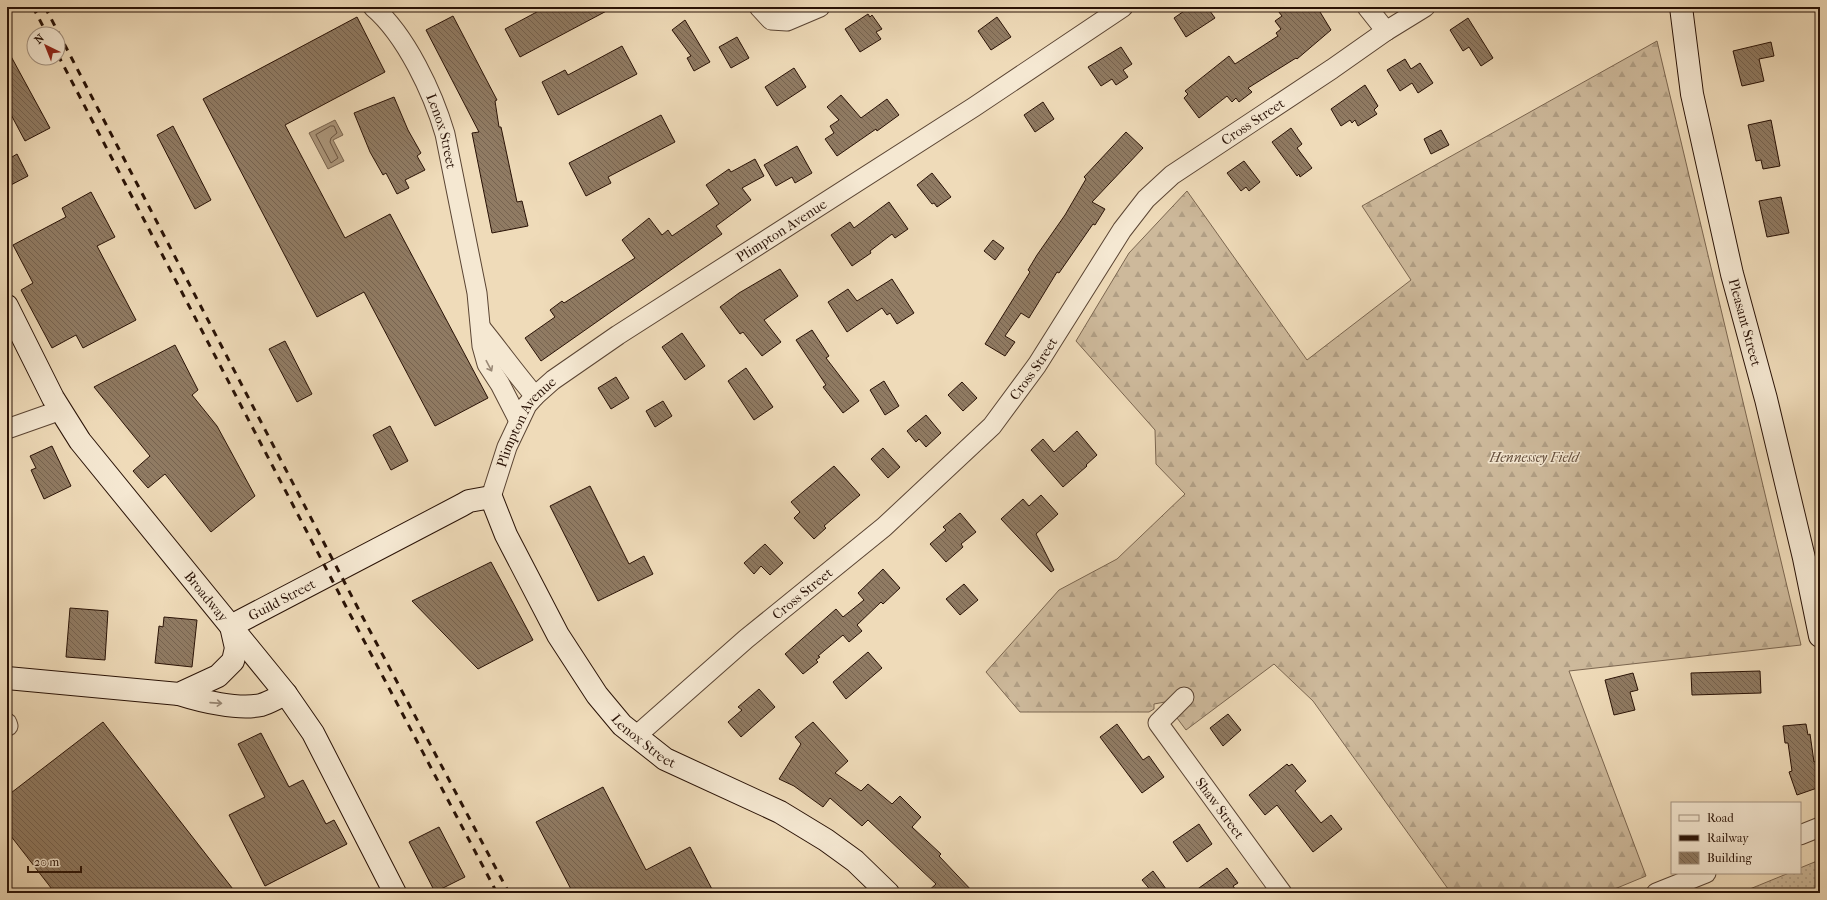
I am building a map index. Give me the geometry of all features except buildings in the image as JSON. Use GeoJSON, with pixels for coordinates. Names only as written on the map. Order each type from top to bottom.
{"type":"FeatureCollection","features":[{"type":"Feature","properties":{"kind":"street","name":"Lenox Street"},"geometry":{"type":"LineString","coordinates":[[373,7],[382,15],[400,37],[428,89],[440,118],[445,134],[473,271],[482,346],[488,364],[519,421]]}},
{"type":"Feature","properties":{"kind":"street"},"geometry":{"type":"LineString","coordinates":[[759,7],[771,20],[780,21],[787,21],[820,7]]}},
{"type":"Feature","properties":{"kind":"street","name":"Plimpton Avenue"},"geometry":{"type":"LineString","coordinates":[[491,497],[507,447],[527,405],[553,380],[618,335],[974,107],[1123,7]]}},
{"type":"Feature","properties":{"kind":"street"},"geometry":{"type":"LineString","coordinates":[[1367,7],[1386,31]]}},
{"type":"Feature","properties":{"kind":"street","name":"Cross Street"},"geometry":{"type":"LineString","coordinates":[[636,736],[746,639],[884,527],[992,426],[1037,365],[1122,230],[1151,194],[1172,175],[1332,69],[1386,31],[1425,7]]}},
{"type":"Feature","properties":{"kind":"street","name":"Pleasant Street"},"geometry":{"type":"LineString","coordinates":[[1681,7],[1696,110],[1732,274],[1766,399],[1804,558],[1820,636]]}},
{"type":"Feature","properties":{"kind":"street","name":"Broadway"},"geometry":{"type":"LineString","coordinates":[[7,306],[60,410],[80,441],[286,694],[314,734],[394,893]]}},
{"type":"Feature","properties":{"kind":"street"},"geometry":{"type":"LineString","coordinates":[[481,328],[500,351],[514,372],[535,396]]}},
{"type":"Feature","properties":{"kind":"street"},"geometry":{"type":"LineString","coordinates":[[7,429],[60,410]]}},
{"type":"Feature","properties":{"kind":"street","name":"Lenox Street"},"geometry":{"type":"LineString","coordinates":[[491,497],[506,535],[558,635],[597,695],[622,725],[665,759],[780,812],[826,840],[855,861],[888,893]]}},
{"type":"Feature","properties":{"kind":"street","name":"Guild Street"},"geometry":{"type":"LineString","coordinates":[[179,694],[218,676],[233,661],[236,648],[231,626],[469,501],[491,497]]}},
{"type":"Feature","properties":{"kind":"street"},"geometry":{"type":"LineString","coordinates":[[7,678],[179,694],[208,703],[253,706],[262,705],[286,694]]}},
{"type":"Feature","properties":{"kind":"street","name":"Shaw Street"},"geometry":{"type":"LineString","coordinates":[[1184,697],[1158,723],[1282,893]]}},
{"type":"Feature","properties":{"kind":"street"},"geometry":{"type":"LineString","coordinates":[[1801,835],[1820,827]]}},
{"type":"Feature","properties":{"kind":"street"},"geometry":{"type":"LineString","coordinates":[[1656,893],[1704,874]]}},
{"type":"Feature","properties":{"kind":"green space","name":"Hennessey Field"},"geometry":{"type":"Polygon","coordinates":[[[1657,41],[1801,645],[1569,671],[1646,876],[1605,893],[1451,893],[1313,701],[1274,664],[1186,730],[1165,702],[1154,704],[1154,709],[1149,712],[1020,712],[986,672],[1059,590],[1117,559],[1185,494],[1156,464],[1155,430],[1076,341],[1129,253],[1187,191],[1307,360],[1411,280],[1362,206],[1657,41]]]}},
{"type":"Feature","properties":{"kind":"green space"},"geometry":{"type":"Polygon","coordinates":[[[1820,844],[1820,893],[1740,893],[1787,874],[1801,874],[1801,868],[1817,861],[1817,845],[1820,844]]]}},
{"type":"Feature","properties":{"kind":"water"},"geometry":{"type":"Polygon","coordinates":[[[335,120],[343,135],[333,140],[344,161],[328,169],[309,133],[335,120]]]}},
{"type":"Feature","properties":{"kind":"railway"},"geometry":{"type":"LineString","coordinates":[[33,7],[43,26]]}},
{"type":"Feature","properties":{"kind":"railway"},"geometry":{"type":"LineString","coordinates":[[45,7],[361,614],[509,893]]}},
{"type":"Feature","properties":{"kind":"railway"},"geometry":{"type":"LineString","coordinates":[[64,66],[497,893]]}}]}
